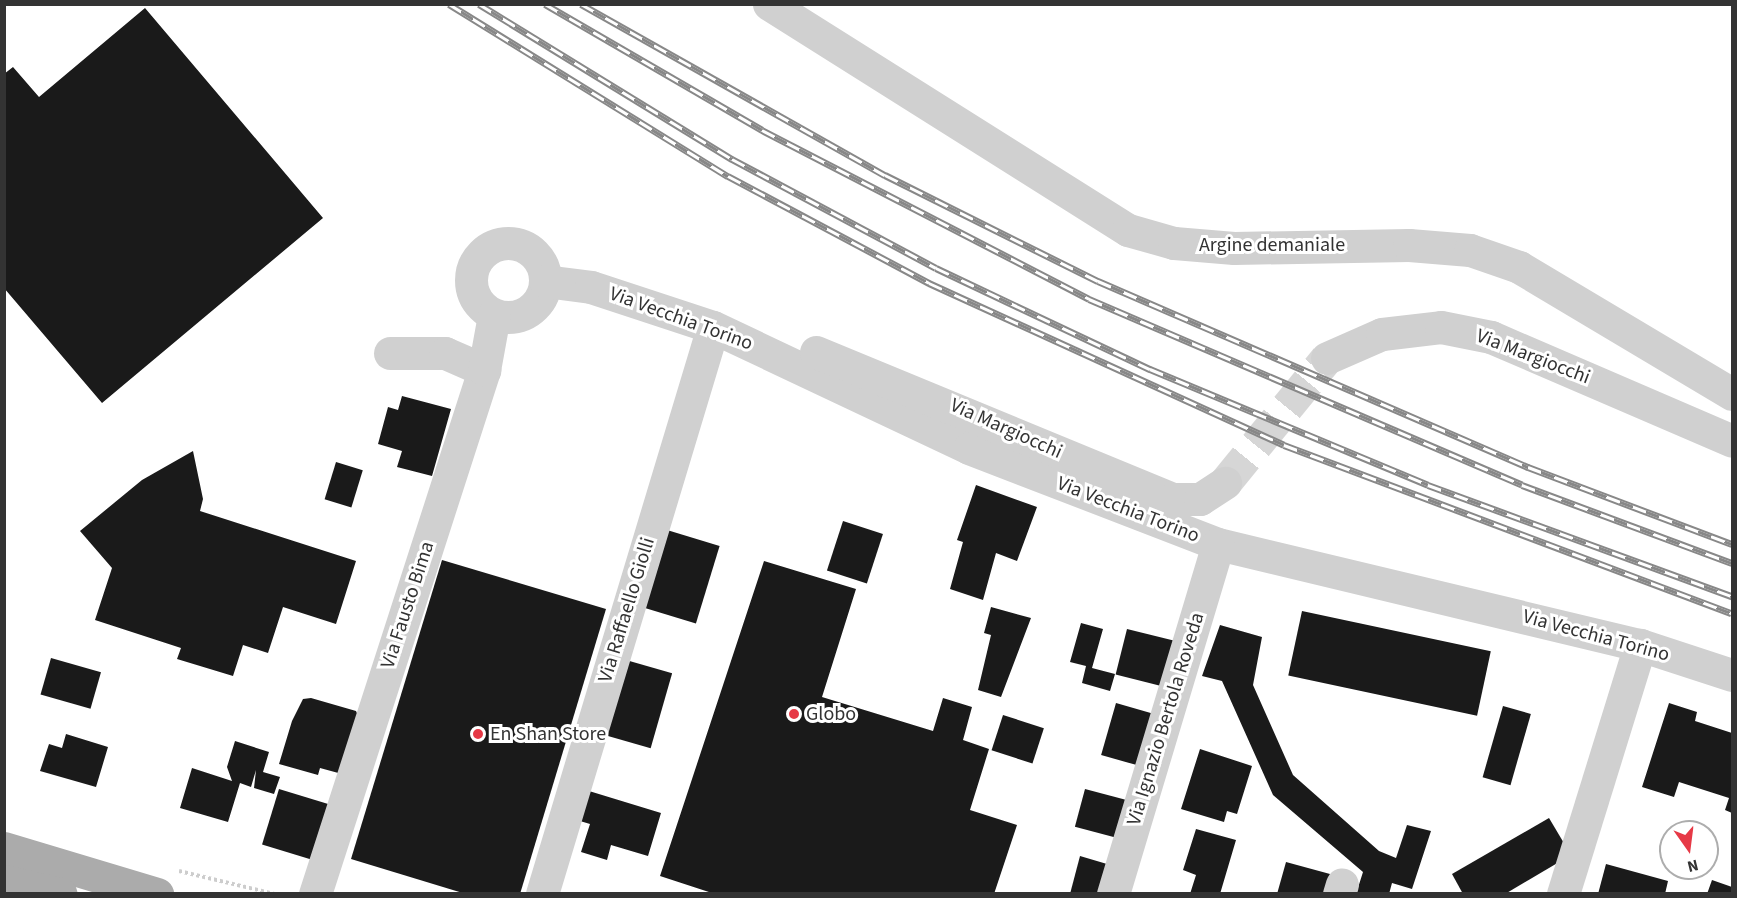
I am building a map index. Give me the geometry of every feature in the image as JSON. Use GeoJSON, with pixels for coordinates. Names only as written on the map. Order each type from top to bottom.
{"type":"FeatureCollection","features":[{"type":"Feature","properties":{"kind":"main road"},"geometry":{"type":"LineString","coordinates":[[4,848],[157,894]]}},
{"type":"Feature","properties":{"kind":"main road"},"geometry":{"type":"LineString","coordinates":[[4,881],[61,894]]}},
{"type":"Feature","properties":{"kind":"street","name":"Argine demaniale"},"geometry":{"type":"LineString","coordinates":[[769,4],[1128,230],[1174,243],[1225,248],[1409,245],[1470,250],[1519,267],[1732,394]]}},
{"type":"Feature","properties":{"kind":"street"},"geometry":{"type":"LineString","coordinates":[[507,242],[525,246],[538,258],[545,281],[528,311],[494,315],[480,305],[471,288],[472,267],[486,249],[507,242]]}},
{"type":"Feature","properties":{"kind":"street","name":"Via Vecchia Torino"},"geometry":{"type":"LineString","coordinates":[[545,281],[591,287],[713,327],[785,358],[969,448],[1218,544],[1640,645],[1732,675]]}},
{"type":"Feature","properties":{"kind":"street","name":"Via Fausto Bima"},"geometry":{"type":"LineString","coordinates":[[315,894],[484,370],[494,315]]}},
{"type":"Feature","properties":{"kind":"street","name":"Via Raffaello Giolli"},"geometry":{"type":"LineString","coordinates":[[542,894],[713,327]]}},
{"type":"Feature","properties":{"kind":"street","name":"Via Margiocchi"},"geometry":{"type":"LineString","coordinates":[[1328,358],[1382,334],[1441,327],[1491,337],[1732,441]]}},
{"type":"Feature","properties":{"kind":"street","name":"Via Margiocchi"},"geometry":{"type":"LineString","coordinates":[[785,358],[815,352],[1172,499],[1200,499],[1225,483]]}},
{"type":"Feature","properties":{"kind":"street"},"geometry":{"type":"LineString","coordinates":[[390,353],[445,353],[484,370]]}},
{"type":"Feature","properties":{"kind":"street","name":"Via Ignazio Bertola Roveda"},"geometry":{"type":"LineString","coordinates":[[1113,894],[1218,544]]}},
{"type":"Feature","properties":{"kind":"street"},"geometry":{"type":"LineString","coordinates":[[1563,894],[1640,645]]}},
{"type":"Feature","properties":{"kind":"building"},"geometry":{"type":"Polygon","coordinates":[[[145,8],[323,218],[102,403],[4,288],[4,74],[13,67],[39,97],[145,8]]]}},
{"type":"Feature","properties":{"kind":"building"},"geometry":{"type":"Polygon","coordinates":[[[402,396],[451,409],[432,476],[397,467],[402,451],[378,444],[388,407],[398,410],[402,396]]]}},
{"type":"Feature","properties":{"kind":"building"},"geometry":{"type":"Polygon","coordinates":[[[193,451],[203,499],[200,511],[356,561],[336,624],[283,607],[268,653],[243,645],[233,676],[177,659],[181,648],[95,620],[112,568],[80,531],[142,480],[193,451]]]}},
{"type":"Feature","properties":{"kind":"building"},"geometry":{"type":"Polygon","coordinates":[[[336,462],[363,470],[351,507],[325,499],[336,462]]]}},
{"type":"Feature","properties":{"kind":"building"},"geometry":{"type":"Polygon","coordinates":[[[976,485],[1037,507],[1017,561],[996,553],[983,600],[950,589],[963,542],[957,540],[976,485]]]}},
{"type":"Feature","properties":{"kind":"building"},"geometry":{"type":"Polygon","coordinates":[[[843,521],[883,534],[867,583],[827,570],[843,521]]]}},
{"type":"Feature","properties":{"kind":"building"},"geometry":{"type":"Polygon","coordinates":[[[667,530],[720,546],[696,624],[643,607],[667,530]]]}},
{"type":"Feature","properties":{"kind":"building","name":"En Shan Store"},"geometry":{"type":"Polygon","coordinates":[[[442,560],[606,609],[520,894],[466,894],[351,859],[442,560]]]}},
{"type":"Feature","properties":{"kind":"building","name":"Globo"},"geometry":{"type":"Polygon","coordinates":[[[764,561],[856,589],[822,697],[933,731],[943,698],[972,707],[963,740],[989,749],[970,810],[1017,825],[994,894],[715,894],[660,876],[764,561]]]}},
{"type":"Feature","properties":{"kind":"building"},"geometry":{"type":"Polygon","coordinates":[[[991,607],[1031,618],[1001,697],[978,690],[991,635],[984,633],[991,607]]]}},
{"type":"Feature","properties":{"kind":"building"},"geometry":{"type":"Polygon","coordinates":[[[1302,611],[1491,651],[1477,716],[1288,676],[1302,611]]]}},
{"type":"Feature","properties":{"kind":"building"},"geometry":{"type":"Polygon","coordinates":[[[1081,623],[1103,629],[1092,668],[1115,674],[1110,691],[1082,683],[1086,666],[1070,662],[1081,623]]]}},
{"type":"Feature","properties":{"kind":"building"},"geometry":{"type":"Polygon","coordinates":[[[1220,625],[1262,637],[1253,685],[1293,775],[1379,851],[1396,858],[1407,825],[1431,831],[1412,889],[1392,883],[1389,894],[1356,894],[1363,872],[1273,795],[1222,681],[1202,676],[1220,625]]]}},
{"type":"Feature","properties":{"kind":"building"},"geometry":{"type":"Polygon","coordinates":[[[1127,629],[1175,641],[1163,686],[1116,675],[1127,629]]]}},
{"type":"Feature","properties":{"kind":"building"},"geometry":{"type":"Polygon","coordinates":[[[51,658],[101,672],[91,709],[41,695],[51,658]]]}},
{"type":"Feature","properties":{"kind":"building"},"geometry":{"type":"Polygon","coordinates":[[[626,660],[672,673],[651,748],[605,735],[626,660]]]}},
{"type":"Feature","properties":{"kind":"building"},"geometry":{"type":"Polygon","coordinates":[[[311,698],[356,711],[359,718],[342,774],[320,768],[318,775],[279,764],[292,721],[303,699],[311,698]]]}},
{"type":"Feature","properties":{"kind":"building"},"geometry":{"type":"Polygon","coordinates":[[[1116,703],[1152,713],[1137,765],[1101,755],[1116,703]]]}},
{"type":"Feature","properties":{"kind":"building"},"geometry":{"type":"Polygon","coordinates":[[[1669,703],[1697,712],[1695,721],[1732,733],[1732,813],[1725,810],[1729,798],[1679,782],[1674,797],[1642,787],[1669,703]]]}},
{"type":"Feature","properties":{"kind":"building"},"geometry":{"type":"Polygon","coordinates":[[[1503,706],[1531,714],[1510,785],[1483,777],[1503,706]]]}},
{"type":"Feature","properties":{"kind":"building"},"geometry":{"type":"Polygon","coordinates":[[[1003,715],[1044,728],[1032,763],[992,750],[1003,715]]]}},
{"type":"Feature","properties":{"kind":"building"},"geometry":{"type":"Polygon","coordinates":[[[66,734],[108,747],[96,787],[40,771],[49,744],[62,748],[66,734]]]}},
{"type":"Feature","properties":{"kind":"building"},"geometry":{"type":"Polygon","coordinates":[[[235,741],[269,752],[263,772],[280,777],[274,794],[254,788],[256,770],[251,787],[240,783],[228,822],[180,808],[192,768],[232,781],[227,767],[235,741]]]}},
{"type":"Feature","properties":{"kind":"building"},"geometry":{"type":"Polygon","coordinates":[[[1200,749],[1252,766],[1237,814],[1227,811],[1224,822],[1181,809],[1200,749]]]}},
{"type":"Feature","properties":{"kind":"building"},"geometry":{"type":"Polygon","coordinates":[[[279,789],[331,805],[314,860],[262,844],[279,789]]]}},
{"type":"Feature","properties":{"kind":"building"},"geometry":{"type":"Polygon","coordinates":[[[1085,789],[1126,800],[1115,838],[1075,827],[1085,789]]]}},
{"type":"Feature","properties":{"kind":"building"},"geometry":{"type":"Polygon","coordinates":[[[589,791],[661,813],[648,856],[611,845],[607,860],[581,852],[590,824],[580,821],[589,791]]]}},
{"type":"Feature","properties":{"kind":"building"},"geometry":{"type":"Polygon","coordinates":[[[1549,818],[1571,855],[1505,894],[1463,894],[1452,874],[1549,818]]]}},
{"type":"Feature","properties":{"kind":"building"},"geometry":{"type":"Polygon","coordinates":[[[1196,829],[1236,840],[1220,894],[1190,894],[1196,875],[1183,870],[1196,829]]]}},
{"type":"Feature","properties":{"kind":"building"},"geometry":{"type":"Polygon","coordinates":[[[1080,856],[1107,864],[1099,894],[1070,894],[1080,856]]]}},
{"type":"Feature","properties":{"kind":"building"},"geometry":{"type":"Polygon","coordinates":[[[1286,862],[1330,874],[1324,894],[1277,894],[1286,862]]]}},
{"type":"Feature","properties":{"kind":"building"},"geometry":{"type":"Polygon","coordinates":[[[1606,864],[1668,881],[1665,894],[1598,894],[1606,864]]]}},
{"type":"Feature","properties":{"kind":"building"},"geometry":{"type":"Polygon","coordinates":[[[1712,880],[1732,887],[1732,894],[1707,894],[1712,880]]]}},
{"type":"Feature","properties":{"kind":"tunnel"},"geometry":{"type":"LineString","coordinates":[[1225,483],[1327,358]]}},
{"type":"Feature","properties":{"kind":"railway"},"geometry":{"type":"LineString","coordinates":[[449,4],[728,176],[929,283],[1284,445],[1732,613]]}},
{"type":"Feature","properties":{"kind":"railway"},"geometry":{"type":"LineString","coordinates":[[479,4],[732,159],[936,268],[1150,369],[1428,485],[1732,596]]}},
{"type":"Feature","properties":{"kind":"railway"},"geometry":{"type":"LineString","coordinates":[[545,4],[762,130],[1089,299],[1522,485],[1732,563]]}},
{"type":"Feature","properties":{"kind":"railway"},"geometry":{"type":"LineString","coordinates":[[581,4],[885,175],[1098,281],[1528,467],[1732,544]]}},
{"type":"Feature","properties":{"kind":"place","name":"Globo"},"geometry":{"type":"Point","coordinates":[794,714]}},
{"type":"Feature","properties":{"kind":"place","name":"En Shan Store"},"geometry":{"type":"Point","coordinates":[478,734]}}]}
